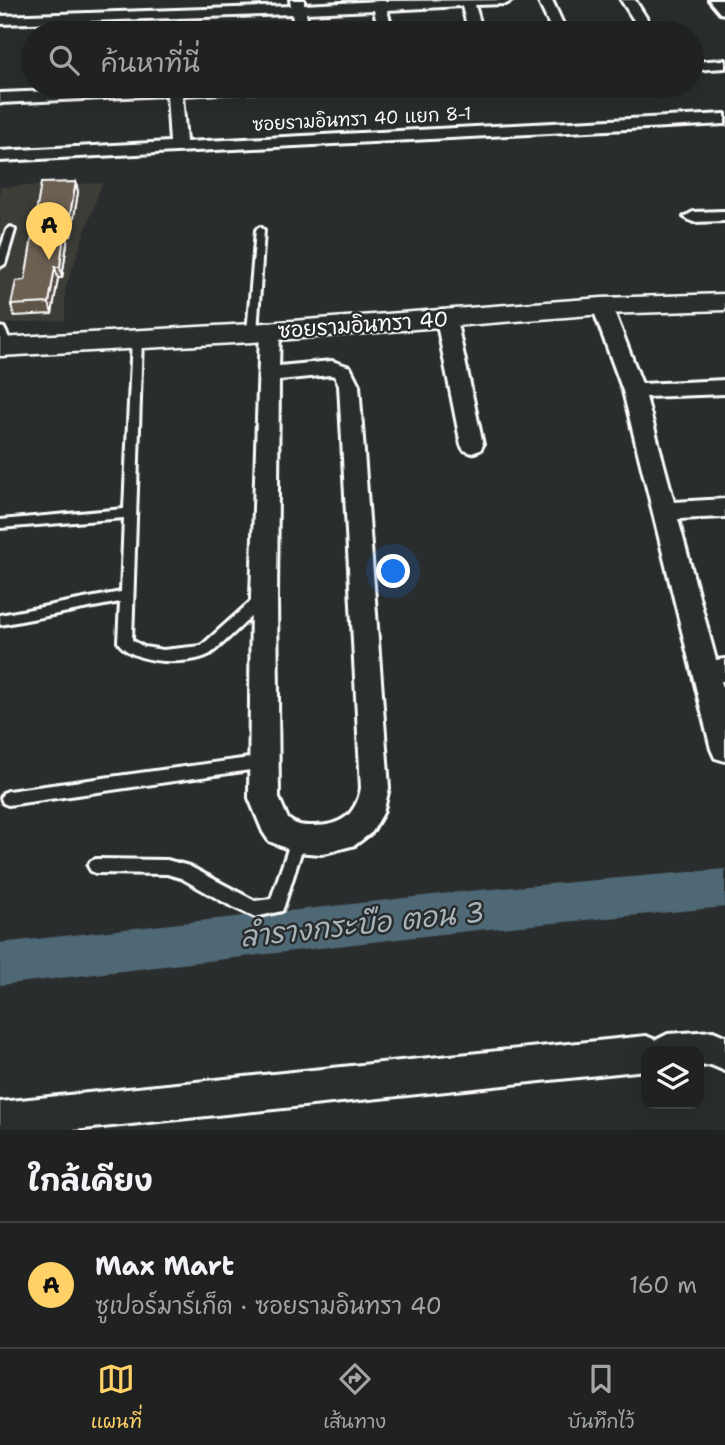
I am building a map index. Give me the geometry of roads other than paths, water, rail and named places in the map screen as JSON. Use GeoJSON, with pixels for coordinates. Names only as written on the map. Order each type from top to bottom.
{"type":"FeatureCollection","features":[{"type":"Feature","properties":{"kind":"street"},"geometry":{"type":"LineString","coordinates":[[0,12],[2,0]]}},
{"type":"Feature","properties":{"kind":"street"},"geometry":{"type":"LineString","coordinates":[[94,21],[97,0]]}},
{"type":"Feature","properties":{"kind":"street"},"geometry":{"type":"LineString","coordinates":[[0,20],[95,17],[205,7],[506,0]]}},
{"type":"Feature","properties":{"kind":"street"},"geometry":{"type":"LineString","coordinates":[[545,0],[555,21]]}},
{"type":"Feature","properties":{"kind":"street"},"geometry":{"type":"LineString","coordinates":[[628,0],[641,21]]}},
{"type":"Feature","properties":{"kind":"street"},"geometry":{"type":"LineString","coordinates":[[716,0],[725,10]]}},
{"type":"Feature","properties":{"kind":"street"},"geometry":{"type":"LineString","coordinates":[[467,1],[473,21]]}},
{"type":"Feature","properties":{"kind":"street"},"geometry":{"type":"LineString","coordinates":[[379,5],[383,21]]}},
{"type":"Feature","properties":{"kind":"street"},"geometry":{"type":"LineString","coordinates":[[704,65],[725,64]]}},
{"type":"Feature","properties":{"kind":"street"},"geometry":{"type":"LineString","coordinates":[[0,99],[22,98]]}},
{"type":"Feature","properties":{"kind":"street"},"geometry":{"type":"LineString","coordinates":[[175,98],[179,148]]}},
{"type":"Feature","properties":{"kind":"street","name":"ซอยรามอินทรา 40 แยก 8-1"},"geometry":{"type":"LineString","coordinates":[[0,156],[725,119]]}},
{"type":"Feature","properties":{"kind":"street"},"geometry":{"type":"LineString","coordinates":[[693,218],[725,216]]}},
{"type":"Feature","properties":{"kind":"street","name":"ซอยรามอินทรา 40"},"geometry":{"type":"LineString","coordinates":[[1,341],[261,332],[602,306],[725,302]]}},
{"type":"Feature","properties":{"kind":"street"},"geometry":{"type":"LineString","coordinates":[[602,306],[634,391],[665,511],[714,671],[725,749]]}},
{"type":"Feature","properties":{"kind":"street"},"geometry":{"type":"LineString","coordinates":[[446,319],[472,445]]}},
{"type":"Feature","properties":{"kind":"street"},"geometry":{"type":"LineString","coordinates":[[261,332],[270,374],[264,596],[264,798],[277,829],[298,840],[321,841],[344,837],[360,825],[373,808],[376,788],[348,378],[343,372],[332,368],[270,374]]}},
{"type":"Feature","properties":{"kind":"street"},"geometry":{"type":"LineString","coordinates":[[634,391],[725,387]]}},
{"type":"Feature","properties":{"kind":"street"},"geometry":{"type":"LineString","coordinates":[[665,511],[725,508]]}},
{"type":"Feature","properties":{"kind":"street"},"geometry":{"type":"LineString","coordinates":[[704,1049],[713,1048],[725,1054]]}},
{"type":"Feature","properties":{"kind":"street"},"geometry":{"type":"LineString","coordinates":[[0,1120],[641,1055]]}},
{"type":"Feature","properties":{"kind":"lane"},"geometry":{"type":"LineString","coordinates":[[0,264],[11,230]]}},
{"type":"Feature","properties":{"kind":"lane"},"geometry":{"type":"LineString","coordinates":[[260,230],[261,332]]}},
{"type":"Feature","properties":{"kind":"lane"},"geometry":{"type":"LineString","coordinates":[[137,338],[125,642],[133,650],[152,654],[205,650],[264,596]]}},
{"type":"Feature","properties":{"kind":"lane"},"geometry":{"type":"LineString","coordinates":[[0,524],[130,513]]}},
{"type":"Feature","properties":{"kind":"lane"},"geometry":{"type":"LineString","coordinates":[[0,620],[127,596]]}},
{"type":"Feature","properties":{"kind":"lane"},"geometry":{"type":"LineString","coordinates":[[8,798],[264,762]]}},
{"type":"Feature","properties":{"kind":"lane"},"geometry":{"type":"LineString","coordinates":[[96,866],[167,867],[184,872],[256,909],[276,906],[298,840]]}},
{"type":"Feature","properties":{"kind":"waterway","name":"ลำรางกระบือ ตอน 3"},"geometry":{"type":"LineString","coordinates":[[0,964],[468,911],[725,888]]}},
{"type":"Feature","properties":{"kind":"place","name":"Max Mart"},"geometry":{"type":"Point","coordinates":[49,260]}}]}
